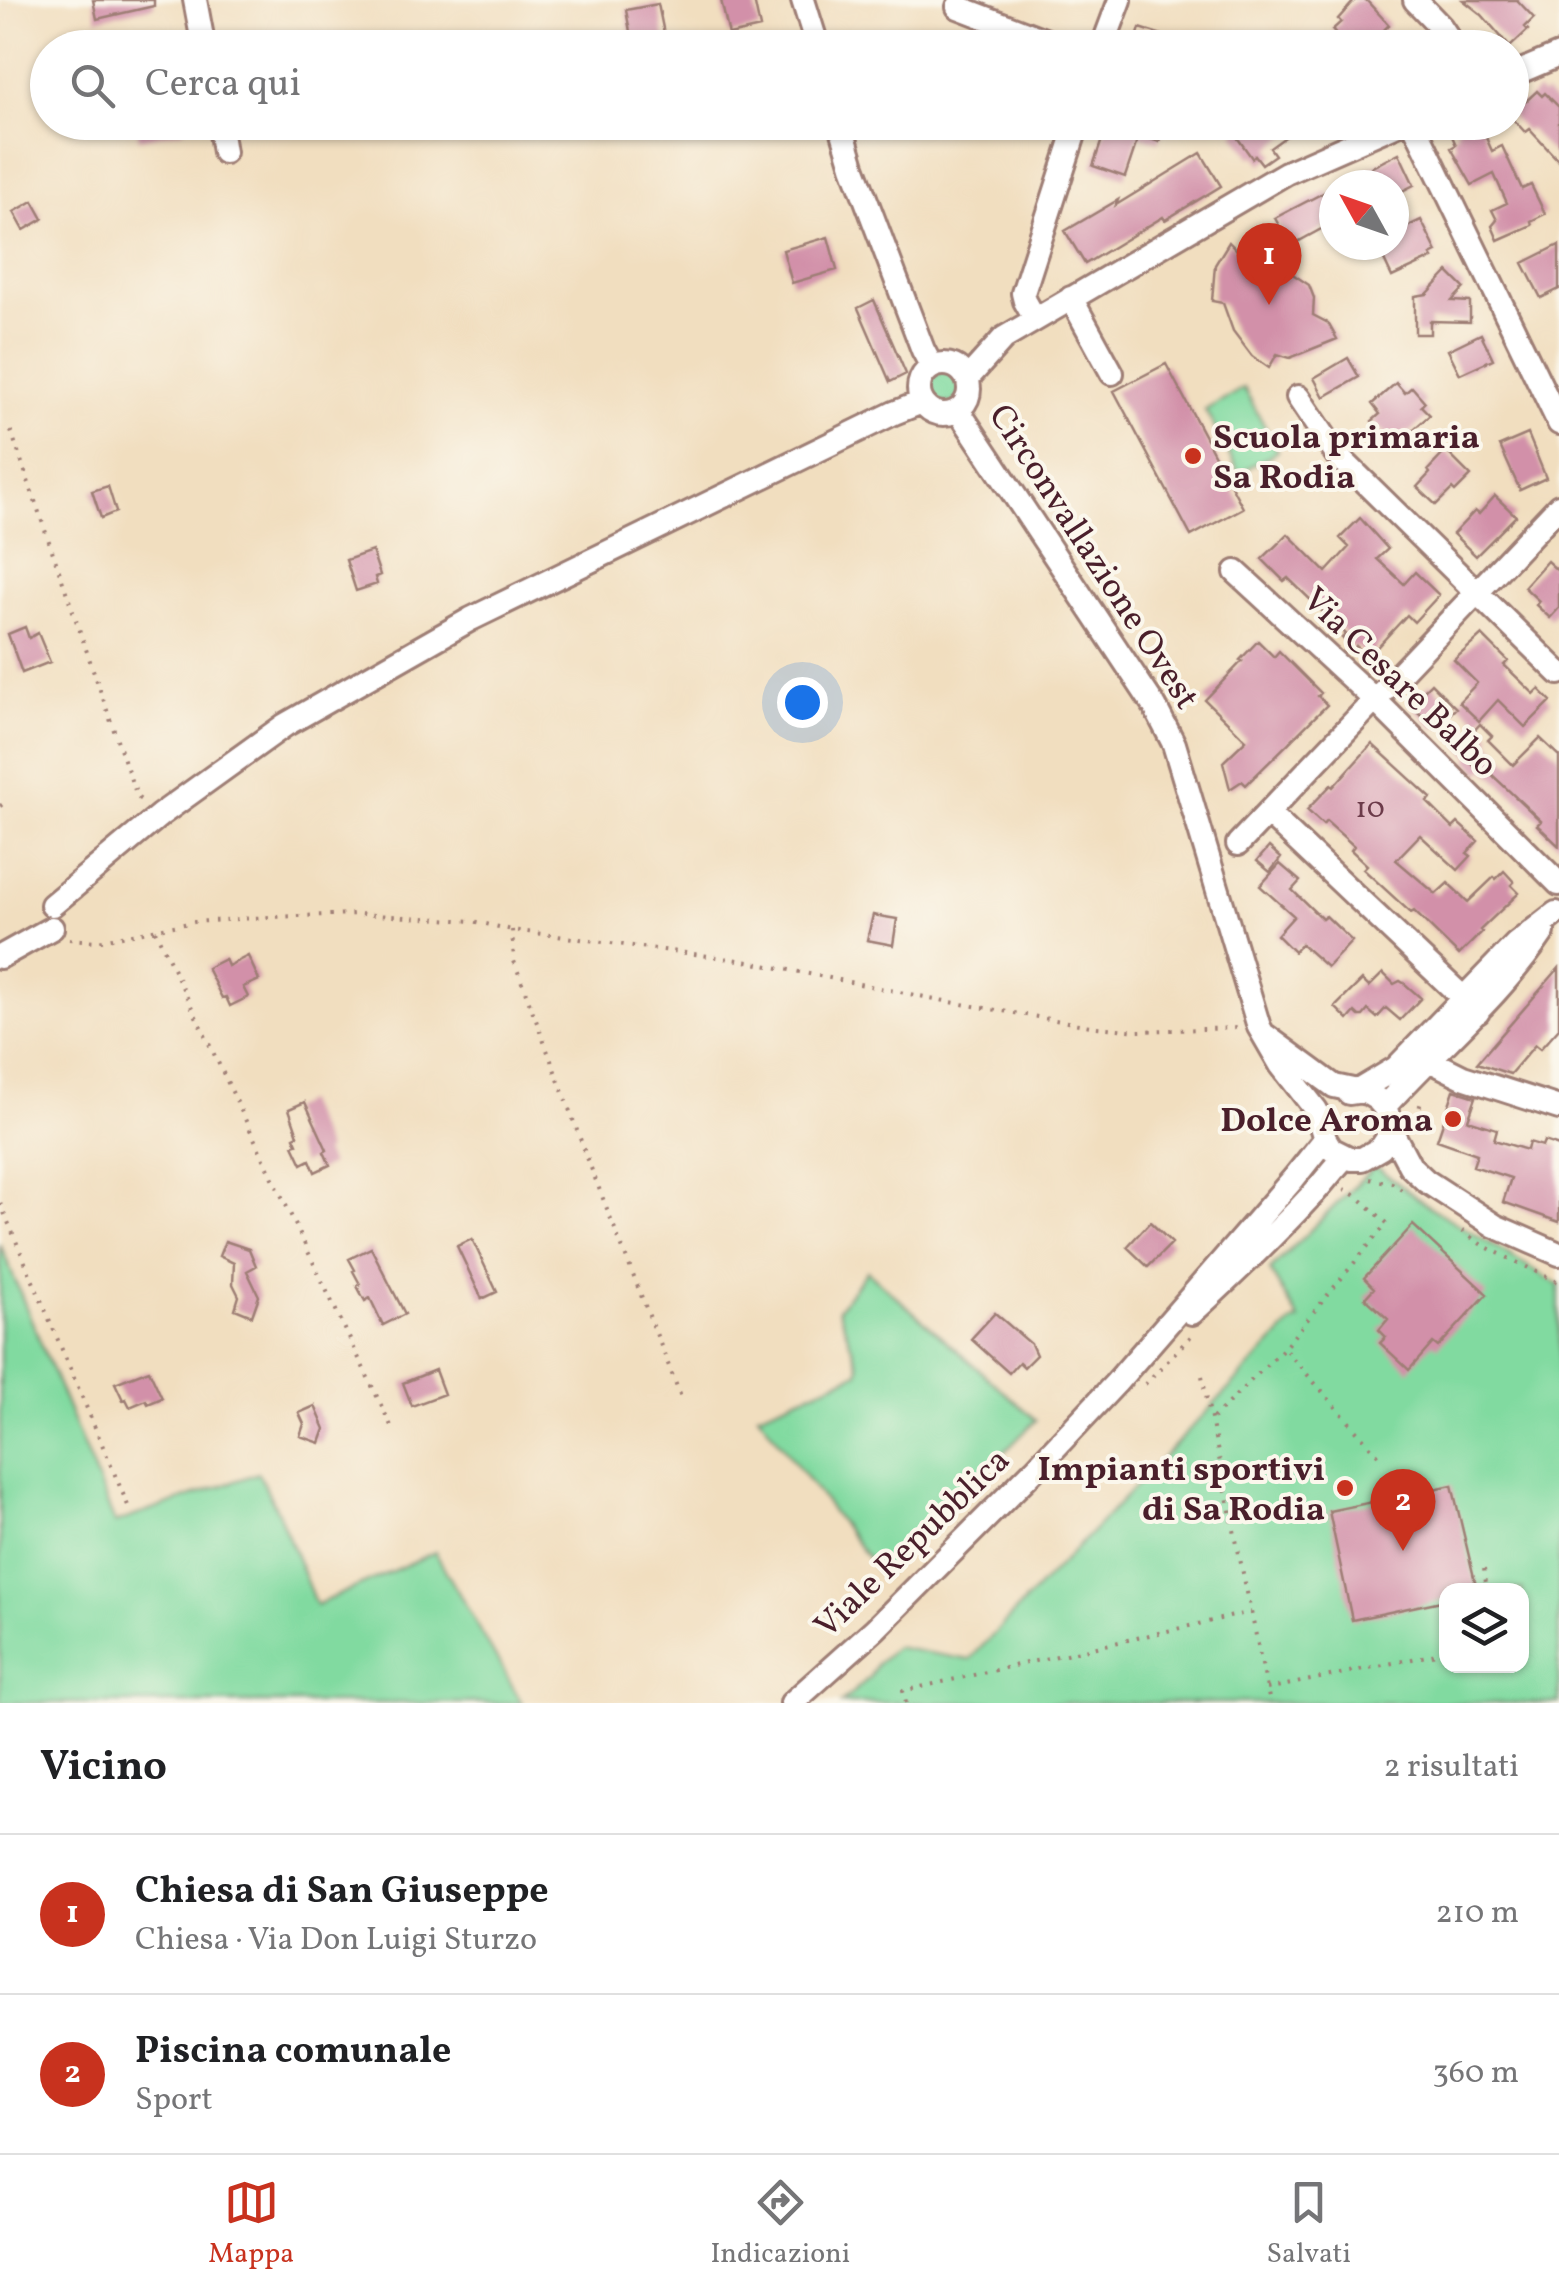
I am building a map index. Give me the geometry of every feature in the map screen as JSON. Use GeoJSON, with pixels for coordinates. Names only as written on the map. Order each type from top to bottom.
{"type":"FeatureCollection","features":[{"type":"Feature","properties":{"kind":"street"},"geometry":{"type":"LineString","coordinates":[[196,0],[201,30]]}},
{"type":"Feature","properties":{"kind":"street"},"geometry":{"type":"LineString","coordinates":[[804,0],[813,30]]}},
{"type":"Feature","properties":{"kind":"street"},"geometry":{"type":"LineString","coordinates":[[1109,30],[1120,0]]}},
{"type":"Feature","properties":{"kind":"street"},"geometry":{"type":"LineString","coordinates":[[1415,0],[1442,30]]}},
{"type":"Feature","properties":{"kind":"street"},"geometry":{"type":"LineString","coordinates":[[958,6],[1019,30]]}},
{"type":"Feature","properties":{"kind":"street"},"geometry":{"type":"LineString","coordinates":[[1529,68],[1559,56]]}},
{"type":"Feature","properties":{"kind":"street"},"geometry":{"type":"LineString","coordinates":[[222,140],[224,152]]}},
{"type":"Feature","properties":{"kind":"street"},"geometry":{"type":"LineString","coordinates":[[845,140],[932,366]]}},
{"type":"Feature","properties":{"kind":"street"},"geometry":{"type":"LineString","coordinates":[[1035,319],[1023,293],[1072,140]]}},
{"type":"Feature","properties":{"kind":"street"},"geometry":{"type":"LineString","coordinates":[[967,379],[1004,338],[1035,319],[1286,174],[1362,140]]}},
{"type":"Feature","properties":{"kind":"street"},"geometry":{"type":"LineString","coordinates":[[1422,140],[1559,422]]}},
{"type":"Feature","properties":{"kind":"street"},"geometry":{"type":"LineString","coordinates":[[1071,298],[1112,374]]}},
{"type":"Feature","properties":{"kind":"street"},"geometry":{"type":"LineString","coordinates":[[950,365],[967,379],[968,396],[958,410],[936,413],[922,402],[919,385],[932,366],[950,365]]}},
{"type":"Feature","properties":{"kind":"street"},"geometry":{"type":"LineString","coordinates":[[1298,398],[1337,455],[1559,672]]}},
{"type":"Feature","properties":{"kind":"street"},"geometry":{"type":"LineString","coordinates":[[0,957],[52,916],[160,815],[285,725],[472,618],[894,412],[922,402]]}},
{"type":"Feature","properties":{"kind":"street","name":"Circonvallazione Ovest"},"geometry":{"type":"LineString","coordinates":[[958,410],[1155,707],[1174,744],[1263,1031],[1281,1065],[1316,1110],[1324,1134]]}},
{"type":"Feature","properties":{"kind":"street"},"geometry":{"type":"LineString","coordinates":[[1238,844],[1559,506]]}},
{"type":"Feature","properties":{"kind":"street","name":"Via Cesare Balbo"},"geometry":{"type":"LineString","coordinates":[[1236,572],[1375,700],[1559,884]]}},
{"type":"Feature","properties":{"kind":"street"},"geometry":{"type":"LineString","coordinates":[[1268,813],[1471,1005]]}},
{"type":"Feature","properties":{"kind":"street"},"geometry":{"type":"LineString","coordinates":[[1410,1166],[1354,1158],[1331,1148],[1324,1134],[1323,1117],[1328,1107],[1396,1068],[1471,1005],[1528,955],[1558,912]]}},
{"type":"Feature","properties":{"kind":"street"},"geometry":{"type":"LineString","coordinates":[[1354,1158],[1381,1148],[1387,1117],[1471,1005]]}},
{"type":"Feature","properties":{"kind":"street"},"geometry":{"type":"LineString","coordinates":[[1263,1031],[1334,1086],[1377,1098],[1399,1149],[1426,1181],[1494,1226],[1559,1254]]}},
{"type":"Feature","properties":{"kind":"street"},"geometry":{"type":"LineString","coordinates":[[1429,1060],[1463,1077],[1559,1108]]}},
{"type":"Feature","properties":{"kind":"street","name":"Viale Repubblica"},"geometry":{"type":"LineString","coordinates":[[792,1703],[876,1629],[1116,1383],[1294,1178],[1324,1134]]}},
{"type":"Feature","properties":{"kind":"street","name":"Viale Repubblica"},"geometry":{"type":"LineString","coordinates":[[1116,1383],[1236,1273],[1332,1170],[1354,1158]]}},
{"type":"Feature","properties":{"kind":"path"},"geometry":{"type":"LineString","coordinates":[[11,431],[131,780],[138,798],[160,815]]}},
{"type":"Feature","properties":{"kind":"path"},"geometry":{"type":"LineString","coordinates":[[52,916],[64,939],[97,940],[194,922],[358,914],[474,921],[512,930],[739,960],[1096,1027],[1263,1031]]}},
{"type":"Feature","properties":{"kind":"path"},"geometry":{"type":"LineString","coordinates":[[155,930],[394,1430]]}},
{"type":"Feature","properties":{"kind":"path"},"geometry":{"type":"LineString","coordinates":[[512,930],[514,961],[681,1396]]}},
{"type":"Feature","properties":{"kind":"path"},"geometry":{"type":"LineString","coordinates":[[1211,1420],[1284,1348],[1387,1223],[1357,1196],[1335,1185]]}},
{"type":"Feature","properties":{"kind":"path"},"geometry":{"type":"LineString","coordinates":[[0,1203],[128,1508]]}},
{"type":"Feature","properties":{"kind":"path"},"geometry":{"type":"LineString","coordinates":[[1284,1348],[1378,1455]]}},
{"type":"Feature","properties":{"kind":"path"},"geometry":{"type":"LineString","coordinates":[[1202,1376],[1270,1703]]}},
{"type":"Feature","properties":{"kind":"path"},"geometry":{"type":"LineString","coordinates":[[1484,1569],[1486,1583]]}},
{"type":"Feature","properties":{"kind":"path"},"geometry":{"type":"LineString","coordinates":[[906,1703],[904,1690],[1251,1612]]}},
{"type":"Feature","properties":{"kind":"path"},"geometry":{"type":"LineString","coordinates":[[1267,1689],[1439,1653]]}},
{"type":"Feature","properties":{"kind":"green space"},"geometry":{"type":"Polygon","coordinates":[[[947,370],[959,375],[964,387],[959,399],[947,404],[935,399],[930,387],[935,375],[947,370]]]}},
{"type":"Feature","properties":{"kind":"green space"},"geometry":{"type":"Polygon","coordinates":[[[1244,388],[1278,451],[1239,473],[1205,410],[1244,388]]]}},
{"type":"Feature","properties":{"kind":"green space","name":"Impianti sportivi di Sa Rodia"},"geometry":{"type":"Polygon","coordinates":[[[1375,1166],[1428,1206],[1559,1285],[1559,1703],[841,1703],[895,1647],[969,1660],[1299,1320],[1270,1270],[1375,1166]]]}},
{"type":"Feature","properties":{"kind":"green space"},"geometry":{"type":"Polygon","coordinates":[[[0,1244],[115,1523],[258,1473],[316,1605],[435,1552],[522,1703],[0,1703],[0,1244]]]}},
{"type":"Feature","properties":{"kind":"green space"},"geometry":{"type":"Polygon","coordinates":[[[867,1271],[1036,1420],[882,1577],[758,1414],[858,1373],[859,1366],[838,1309],[867,1271]]]}},
{"type":"Feature","properties":{"kind":"building"},"geometry":{"type":"Polygon","coordinates":[[[93,0],[154,0],[154,6],[97,19],[93,0]]]}},
{"type":"Feature","properties":{"kind":"building"},"geometry":{"type":"Polygon","coordinates":[[[721,0],[754,0],[760,28],[728,30],[721,0]]]}},
{"type":"Feature","properties":{"kind":"building"},"geometry":{"type":"Polygon","coordinates":[[[1355,0],[1366,0],[1389,25],[1384,30],[1332,30],[1341,22],[1338,19],[1355,0]]]}},
{"type":"Feature","properties":{"kind":"building"},"geometry":{"type":"Polygon","coordinates":[[[1463,0],[1517,0],[1534,18],[1525,27],[1528,30],[1495,30],[1463,0]]]}},
{"type":"Feature","properties":{"kind":"building"},"geometry":{"type":"Polygon","coordinates":[[[658,4],[663,30],[630,30],[626,10],[658,4]]]}},
{"type":"Feature","properties":{"kind":"building"},"geometry":{"type":"Polygon","coordinates":[[[1537,91],[1542,96],[1545,93],[1559,107],[1559,161],[1529,129],[1529,98],[1537,91]]]}},
{"type":"Feature","properties":{"kind":"building"},"geometry":{"type":"Polygon","coordinates":[[[1102,140],[1137,140],[1125,177],[1093,166],[1102,140]]]}},
{"type":"Feature","properties":{"kind":"building"},"geometry":{"type":"Polygon","coordinates":[[[1239,140],[1281,140],[1270,148],[1275,155],[1262,164],[1255,155],[1252,158],[1239,140]]]}},
{"type":"Feature","properties":{"kind":"building"},"geometry":{"type":"Polygon","coordinates":[[[1454,140],[1487,140],[1492,151],[1502,146],[1522,189],[1531,185],[1545,214],[1531,221],[1532,225],[1498,240],[1492,226],[1497,220],[1492,210],[1507,203],[1494,174],[1472,185],[1451,148],[1456,145],[1454,140]]]}},
{"type":"Feature","properties":{"kind":"building"},"geometry":{"type":"Polygon","coordinates":[[[1201,153],[1221,186],[1085,264],[1065,231],[1201,153]]]}},
{"type":"Feature","properties":{"kind":"building"},"geometry":{"type":"Polygon","coordinates":[[[1399,153],[1407,170],[1367,170],[1399,153]]]}},
{"type":"Feature","properties":{"kind":"building"},"geometry":{"type":"Polygon","coordinates":[[[1319,195],[1319,230],[1290,246],[1275,218],[1319,195]]]}},
{"type":"Feature","properties":{"kind":"building"},"geometry":{"type":"Polygon","coordinates":[[[33,201],[43,219],[24,230],[14,212],[33,201]]]}},
{"type":"Feature","properties":{"kind":"building"},"geometry":{"type":"Polygon","coordinates":[[[1421,220],[1437,252],[1431,255],[1433,258],[1392,277],[1384,260],[1409,260],[1409,226],[1421,220]]]}},
{"type":"Feature","properties":{"kind":"building"},"geometry":{"type":"Polygon","coordinates":[[[828,237],[837,270],[792,283],[783,250],[828,237]]]}},
{"type":"Feature","properties":{"kind":"building"},"geometry":{"type":"Polygon","coordinates":[[[1229,242],[1261,275],[1263,253],[1294,256],[1291,273],[1309,285],[1314,298],[1313,315],[1328,323],[1337,339],[1290,358],[1277,354],[1269,368],[1252,356],[1233,331],[1223,303],[1212,301],[1215,265],[1229,242]]]}},
{"type":"Feature","properties":{"kind":"building"},"geometry":{"type":"Polygon","coordinates":[[[1559,245],[1559,289],[1541,298],[1523,263],[1559,245]]]}},
{"type":"Feature","properties":{"kind":"building"},"geometry":{"type":"Polygon","coordinates":[[[1448,272],[1464,288],[1452,301],[1470,302],[1470,322],[1430,321],[1430,334],[1415,334],[1415,296],[1427,294],[1448,272]]]}},
{"type":"Feature","properties":{"kind":"building"},"geometry":{"type":"Polygon","coordinates":[[[874,300],[906,374],[890,382],[858,308],[874,300]]]}},
{"type":"Feature","properties":{"kind":"building"},"geometry":{"type":"Polygon","coordinates":[[[1481,334],[1493,359],[1460,374],[1448,350],[1481,334]]]}},
{"type":"Feature","properties":{"kind":"building"},"geometry":{"type":"Polygon","coordinates":[[[1348,358],[1359,377],[1324,397],[1314,378],[1348,358]]]}},
{"type":"Feature","properties":{"kind":"building"},"geometry":{"type":"Polygon","coordinates":[[[1166,364],[1243,508],[1191,536],[1114,391],[1166,364]]]}},
{"type":"Feature","properties":{"kind":"building"},"geometry":{"type":"Polygon","coordinates":[[[1396,383],[1405,393],[1412,387],[1430,415],[1393,443],[1372,421],[1380,414],[1372,404],[1396,383]]]}},
{"type":"Feature","properties":{"kind":"building"},"geometry":{"type":"Polygon","coordinates":[[[1528,434],[1546,478],[1520,490],[1500,446],[1528,434]]]}},
{"type":"Feature","properties":{"kind":"building"},"geometry":{"type":"Polygon","coordinates":[[[1446,451],[1471,476],[1436,505],[1417,487],[1446,451]]]}},
{"type":"Feature","properties":{"kind":"building"},"geometry":{"type":"Polygon","coordinates":[[[108,486],[116,512],[101,518],[92,491],[108,486]]]}},
{"type":"Feature","properties":{"kind":"building"},"geometry":{"type":"Polygon","coordinates":[[[1495,496],[1516,516],[1476,556],[1453,534],[1495,496]]]}},
{"type":"Feature","properties":{"kind":"building"},"geometry":{"type":"Polygon","coordinates":[[[1360,518],[1388,549],[1377,559],[1404,584],[1415,572],[1439,595],[1414,622],[1407,615],[1368,657],[1342,638],[1346,634],[1288,578],[1284,581],[1262,559],[1288,534],[1326,572],[1349,547],[1340,538],[1360,518]]]}},
{"type":"Feature","properties":{"kind":"building"},"geometry":{"type":"Polygon","coordinates":[[[372,551],[380,575],[375,577],[377,584],[356,591],[346,560],[372,551]]]}},
{"type":"Feature","properties":{"kind":"building"},"geometry":{"type":"Polygon","coordinates":[[[1547,561],[1559,572],[1559,608],[1550,618],[1524,587],[1547,561]]]}},
{"type":"Feature","properties":{"kind":"building"},"geometry":{"type":"Polygon","coordinates":[[[25,627],[29,638],[38,633],[50,662],[22,673],[8,634],[25,627]]]}},
{"type":"Feature","properties":{"kind":"building"},"geometry":{"type":"Polygon","coordinates":[[[1482,635],[1508,661],[1504,665],[1534,694],[1539,689],[1551,701],[1525,727],[1498,700],[1479,721],[1459,702],[1477,683],[1454,660],[1482,635]]]}},
{"type":"Feature","properties":{"kind":"building"},"geometry":{"type":"Polygon","coordinates":[[[1258,641],[1274,657],[1279,651],[1321,693],[1318,696],[1327,705],[1246,785],[1242,781],[1230,789],[1223,762],[1246,740],[1205,700],[1258,641]]]}},
{"type":"Feature","properties":{"kind":"building"},"geometry":{"type":"Polygon","coordinates":[[[1431,683],[1456,708],[1435,729],[1410,704],[1431,683]]]}},
{"type":"Feature","properties":{"kind":"building"},"geometry":{"type":"Polygon","coordinates":[[[1480,724],[1492,736],[1488,740],[1513,765],[1540,738],[1559,756],[1559,846],[1537,825],[1541,821],[1485,768],[1481,773],[1468,760],[1471,757],[1460,746],[1480,724]]]}},
{"type":"Feature","properties":{"kind":"building"},"geometry":{"type":"Polygon","coordinates":[[[1372,744],[1431,798],[1427,802],[1453,828],[1458,823],[1478,841],[1458,870],[1420,835],[1396,860],[1436,894],[1448,883],[1468,902],[1504,871],[1519,893],[1459,955],[1363,869],[1367,865],[1351,850],[1354,846],[1307,810],[1372,744]]]}},
{"type":"Feature","properties":{"kind":"building"},"geometry":{"type":"Polygon","coordinates":[[[1269,847],[1281,858],[1270,872],[1257,861],[1269,847]]]}},
{"type":"Feature","properties":{"kind":"building"},"geometry":{"type":"Polygon","coordinates":[[[1280,864],[1300,881],[1292,890],[1352,941],[1327,967],[1301,944],[1294,952],[1277,935],[1294,916],[1260,886],[1280,864]]]}},
{"type":"Feature","properties":{"kind":"building"},"geometry":{"type":"Polygon","coordinates":[[[873,915],[897,919],[893,945],[867,940],[873,915]]]}},
{"type":"Feature","properties":{"kind":"building"},"geometry":{"type":"Polygon","coordinates":[[[248,956],[259,980],[243,987],[248,997],[230,1006],[207,968],[225,959],[228,966],[248,956]]]}},
{"type":"Feature","properties":{"kind":"building"},"geometry":{"type":"Polygon","coordinates":[[[1559,968],[1559,1028],[1540,1049],[1535,1045],[1510,1074],[1477,1063],[1559,968]]]}},
{"type":"Feature","properties":{"kind":"building"},"geometry":{"type":"Polygon","coordinates":[[[1383,973],[1394,984],[1400,981],[1421,998],[1400,1020],[1386,1008],[1377,1018],[1368,1010],[1363,1016],[1355,1012],[1348,1020],[1335,1007],[1362,980],[1369,987],[1383,973]]]}},
{"type":"Feature","properties":{"kind":"building"},"geometry":{"type":"Polygon","coordinates":[[[1454,1090],[1476,1097],[1468,1120],[1497,1129],[1494,1140],[1527,1150],[1529,1142],[1559,1146],[1559,1222],[1503,1202],[1511,1178],[1473,1166],[1477,1154],[1437,1140],[1454,1090]]]}},
{"type":"Feature","properties":{"kind":"building"},"geometry":{"type":"Polygon","coordinates":[[[305,1102],[330,1165],[315,1172],[310,1160],[302,1164],[293,1145],[297,1144],[294,1137],[298,1135],[289,1109],[305,1102]]]}},
{"type":"Feature","properties":{"kind":"building"},"geometry":{"type":"Polygon","coordinates":[[[1150,1222],[1172,1243],[1148,1267],[1127,1247],[1150,1222]]]}},
{"type":"Feature","properties":{"kind":"building"},"geometry":{"type":"Polygon","coordinates":[[[1413,1225],[1487,1294],[1438,1347],[1433,1343],[1409,1370],[1380,1343],[1386,1337],[1379,1330],[1388,1319],[1365,1298],[1374,1288],[1364,1278],[1413,1225]]]}},
{"type":"Feature","properties":{"kind":"building"},"geometry":{"type":"Polygon","coordinates":[[[472,1239],[497,1292],[482,1299],[457,1246],[472,1239]]]}},
{"type":"Feature","properties":{"kind":"building"},"geometry":{"type":"Polygon","coordinates":[[[225,1241],[249,1249],[256,1266],[247,1271],[259,1296],[252,1316],[235,1309],[239,1296],[233,1284],[234,1263],[219,1256],[225,1241]]]}},
{"type":"Feature","properties":{"kind":"building"},"geometry":{"type":"Polygon","coordinates":[[[371,1248],[405,1314],[383,1325],[370,1298],[365,1301],[357,1286],[360,1284],[349,1259],[371,1248]]]}},
{"type":"Feature","properties":{"kind":"building"},"geometry":{"type":"Polygon","coordinates":[[[995,1313],[1031,1344],[1036,1355],[1024,1367],[1019,1362],[1009,1373],[971,1339],[995,1313]]]}},
{"type":"Feature","properties":{"kind":"building"},"geometry":{"type":"Polygon","coordinates":[[[149,1370],[162,1398],[130,1407],[115,1383],[149,1370]]]}},
{"type":"Feature","properties":{"kind":"building"},"geometry":{"type":"Polygon","coordinates":[[[435,1370],[444,1394],[412,1406],[403,1383],[435,1370]]]}},
{"type":"Feature","properties":{"kind":"building"},"geometry":{"type":"Polygon","coordinates":[[[315,1406],[325,1429],[320,1443],[300,1436],[304,1424],[299,1413],[315,1406]]]}},
{"type":"Feature","properties":{"kind":"building"},"geometry":{"type":"Polygon","coordinates":[[[1408,1480],[1411,1494],[1452,1485],[1475,1583],[1439,1583],[1439,1601],[1352,1620],[1329,1511],[1387,1499],[1384,1485],[1408,1480]]]}},
{"type":"Feature","properties":{"kind":"place","name":"Chiesa di San Giuseppe"},"geometry":{"type":"Point","coordinates":[1269,305]}},
{"type":"Feature","properties":{"kind":"place","name":"Scuola primaria Sa Rodia"},"geometry":{"type":"Point","coordinates":[1193,456]}},
{"type":"Feature","properties":{"kind":"place","name":"Dolce Aroma"},"geometry":{"type":"Point","coordinates":[1453,1119]}},
{"type":"Feature","properties":{"kind":"place","name":"Impianti sportivi di Sa Rodia"},"geometry":{"type":"Point","coordinates":[1345,1488]}},
{"type":"Feature","properties":{"kind":"place","name":"Piscina comunale"},"geometry":{"type":"Point","coordinates":[1403,1551]}}]}
